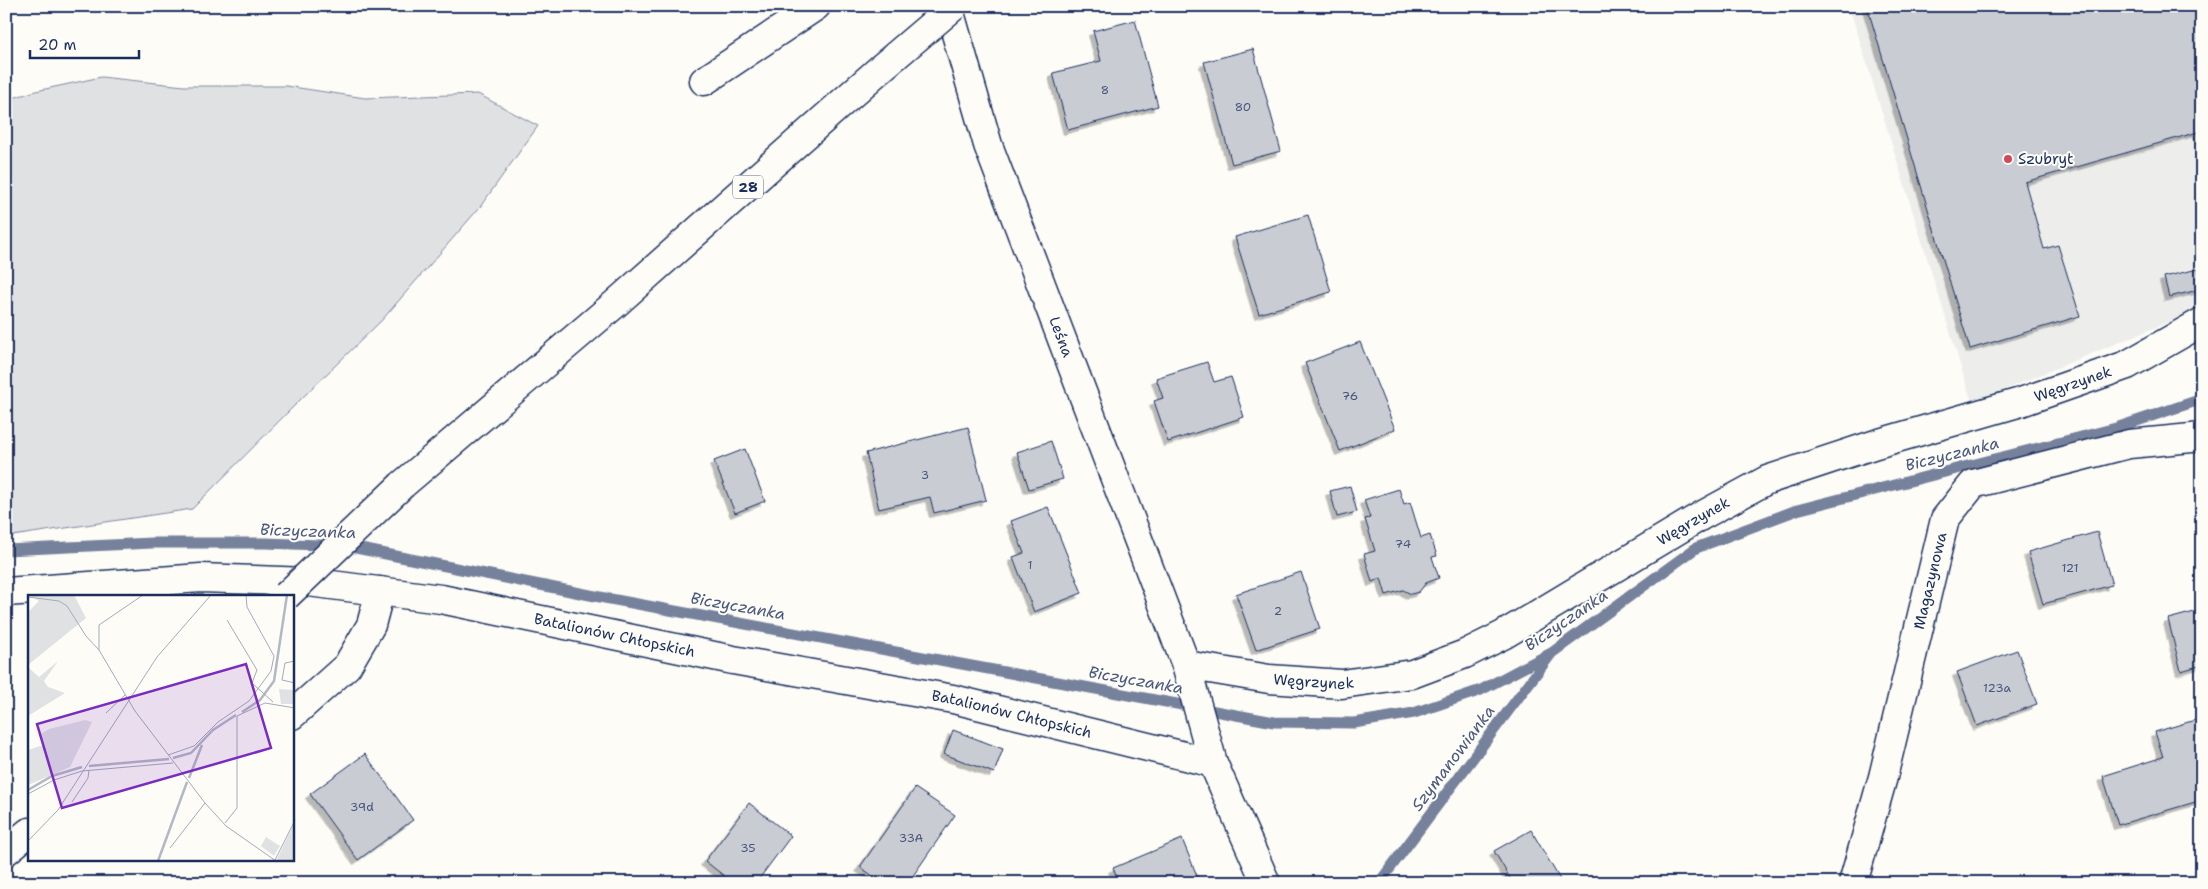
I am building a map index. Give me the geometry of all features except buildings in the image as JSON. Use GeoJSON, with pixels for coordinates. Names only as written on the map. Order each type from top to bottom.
{"type":"FeatureCollection","features":[{"type":"Feature","properties":{"kind":"street"},"geometry":{"type":"LineString","coordinates":[[704,81],[816,6]]}},
{"type":"Feature","properties":{"kind":"street","name":"Leśna"},"geometry":{"type":"LineString","coordinates":[[948,6],[988,145],[1186,665]]}},
{"type":"Feature","properties":{"kind":"street","name":"28"},"geometry":{"type":"LineString","coordinates":[[287,595],[402,485],[615,304],[880,69],[954,6]]}},
{"type":"Feature","properties":{"kind":"street","name":"Węgrzynek"},"geometry":{"type":"LineString","coordinates":[[1186,665],[1269,679],[1342,684],[1412,674],[1465,654],[1502,635],[1592,583],[1701,516],[1767,480],[1876,444],[2021,402],[2127,365],[2202,322]]}},
{"type":"Feature","properties":{"kind":"street","name":"Magazynowa"},"geometry":{"type":"LineString","coordinates":[[1853,883],[1883,777],[1945,519],[1973,484],[2128,444],[2202,438]]}},
{"type":"Feature","properties":{"kind":"street","name":"Batalionów Chłopskich"},"geometry":{"type":"LineString","coordinates":[[6,592],[201,578],[308,582],[441,599],[733,660],[953,699],[1210,752]]}},
{"type":"Feature","properties":{"kind":"street"},"geometry":{"type":"LineString","coordinates":[[294,713],[347,666],[371,625],[380,591]]}},
{"type":"Feature","properties":{"kind":"street"},"geometry":{"type":"LineString","coordinates":[[1186,665],[1210,752],[1266,883]]}},
{"type":"Feature","properties":{"kind":"street"},"geometry":{"type":"LineString","coordinates":[[6,851],[28,833]]}},
{"type":"Feature","properties":{"kind":"shaded area","name":"Szubryt"},"geometry":{"type":"Polygon","coordinates":[[[1849,6],[2202,6],[2202,303],[2193,312],[1972,403],[1849,6]]]}},
{"type":"Feature","properties":{"kind":"shaded area"},"geometry":{"type":"Polygon","coordinates":[[[101,77],[184,86],[286,86],[365,98],[478,94],[538,126],[480,207],[382,320],[192,509],[6,537],[6,100],[36,91],[101,77]]]}},
{"type":"Feature","properties":{"kind":"waterway","name":"Biczyczanka"},"geometry":{"type":"LineString","coordinates":[[6,550],[152,543],[266,543],[346,546],[605,598],[1274,722],[1354,723],[1414,713],[1481,690],[1553,652],[1696,548],[1797,510],[2116,428],[2202,399]]}},
{"type":"Feature","properties":{"kind":"waterway","name":"Szymanowianka"},"geometry":{"type":"LineString","coordinates":[[1379,883],[1551,654]]}},
{"type":"Feature","properties":{"kind":"place","name":"Szubryt"},"geometry":{"type":"Point","coordinates":[2008,159]}}]}
